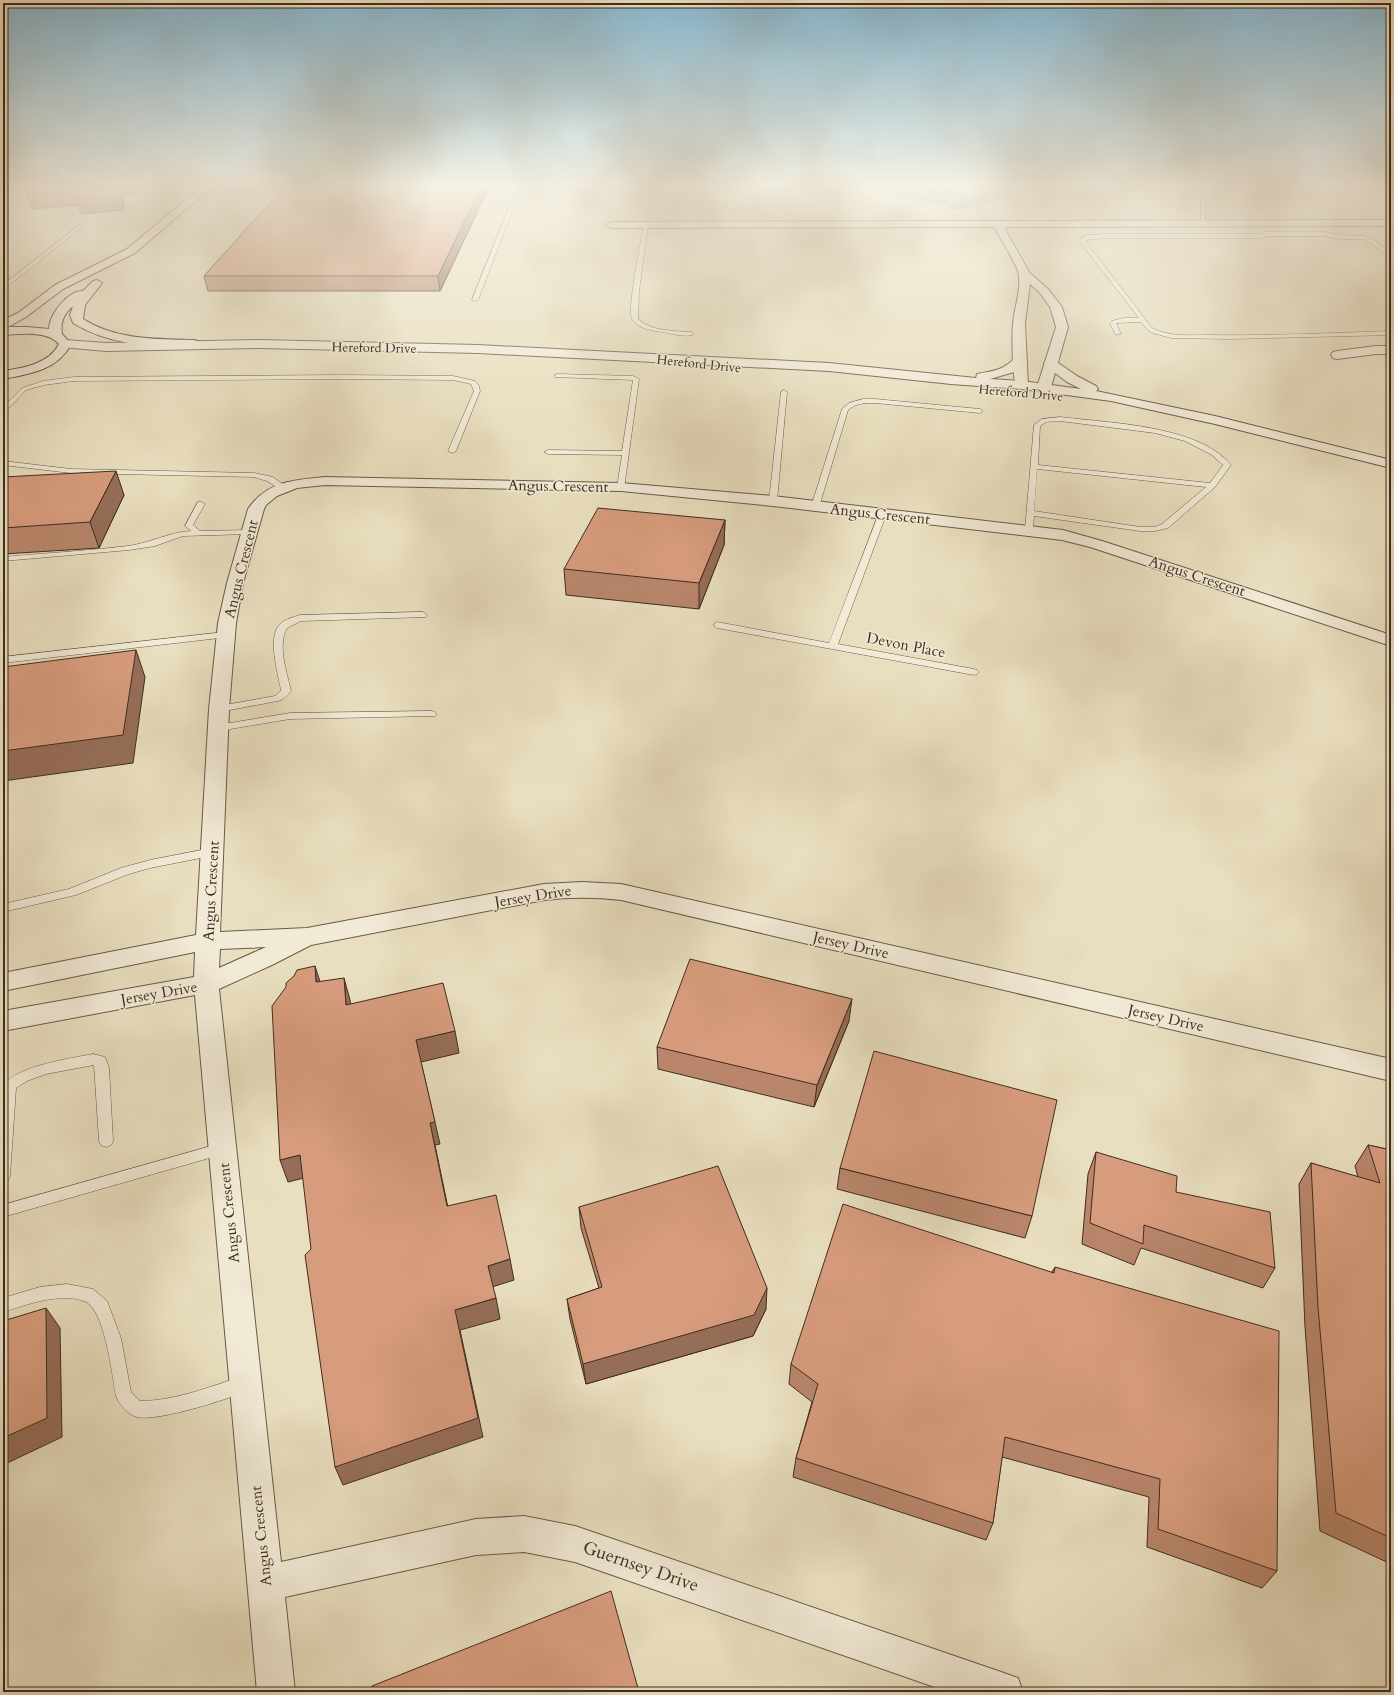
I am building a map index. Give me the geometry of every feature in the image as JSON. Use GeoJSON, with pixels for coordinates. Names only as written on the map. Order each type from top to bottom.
{"type":"FeatureCollection","features":[{"type":"Feature","properties":{"kind":"street"},"geometry":{"type":"LineString","coordinates":[[3,325],[22,315],[59,287],[105,264]]}},
{"type":"Feature","properties":{"kind":"street"},"geometry":{"type":"LineString","coordinates":[[3,375],[33,368],[47,362],[60,353],[63,350],[60,340],[53,328],[57,316],[70,303],[122,264]]}},
{"type":"Feature","properties":{"kind":"street"},"geometry":{"type":"LineString","coordinates":[[1019,264],[1025,274],[1044,291],[1056,308],[1062,327],[1048,368],[1033,389]]}},
{"type":"Feature","properties":{"kind":"street"},"geometry":{"type":"LineString","coordinates":[[1025,274],[1023,302],[1019,323],[1020,360],[1033,389]]}},
{"type":"Feature","properties":{"kind":"street"},"geometry":{"type":"LineString","coordinates":[[97,283],[80,302],[75,313],[77,321],[84,326],[98,334],[116,338],[194,344]]}},
{"type":"Feature","properties":{"kind":"street","name":"Hereford Drive"},"geometry":{"type":"LineString","coordinates":[[3,331],[25,330],[43,332],[60,340],[106,347],[194,344],[260,344],[478,349],[829,367],[1111,397],[1215,420],[1391,464]]}},
{"type":"Feature","properties":{"kind":"street","name":"Hereford Drive"},"geometry":{"type":"LineString","coordinates":[[47,362],[73,358],[204,354],[320,346]]}},
{"type":"Feature","properties":{"kind":"street"},"geometry":{"type":"LineString","coordinates":[[1337,355],[1376,350],[1391,350]]}},
{"type":"Feature","properties":{"kind":"street","name":"Hereford Drive"},"geometry":{"type":"LineString","coordinates":[[644,357],[1033,389],[1116,403],[1391,471]]}},
{"type":"Feature","properties":{"kind":"street"},"geometry":{"type":"LineString","coordinates":[[951,380],[974,378],[999,373],[1010,369],[1020,360]]}},
{"type":"Feature","properties":{"kind":"street"},"geometry":{"type":"LineString","coordinates":[[1048,368],[1111,397]]}},
{"type":"Feature","properties":{"kind":"street","name":"Angus Crescent"},"geometry":{"type":"LineString","coordinates":[[276,1692],[206,984],[219,709],[225,635],[235,583],[256,509],[261,502],[272,493],[295,484],[324,482],[621,487],[773,501],[815,508],[1029,530],[1063,535],[1096,544],[1391,641]]}},
{"type":"Feature","properties":{"kind":"street","name":"Jersey Drive"},"geometry":{"type":"LineString","coordinates":[[3,982],[208,941],[307,937],[544,892],[572,889],[601,890],[636,896],[1391,1070]]}},
{"type":"Feature","properties":{"kind":"street","name":"Jersey Drive"},"geometry":{"type":"LineString","coordinates":[[3,1021],[206,984],[264,959],[307,937]]}},
{"type":"Feature","properties":{"kind":"street","name":"Guernsey Drive"},"geometry":{"type":"LineString","coordinates":[[266,1583],[476,1537],[524,1534],[576,1544],[1004,1692]]}},
{"type":"Feature","properties":{"kind":"lane"},"geometry":{"type":"LineString","coordinates":[[4,285],[31,264]]}},
{"type":"Feature","properties":{"kind":"lane"},"geometry":{"type":"LineString","coordinates":[[475,300],[489,264]]}},
{"type":"Feature","properties":{"kind":"lane"},"geometry":{"type":"LineString","coordinates":[[640,264],[636,291],[634,313],[635,319],[640,324],[649,328],[691,334]]}},
{"type":"Feature","properties":{"kind":"lane"},"geometry":{"type":"LineString","coordinates":[[1101,264],[1155,332],[1171,336],[1230,337],[1391,333]]}},
{"type":"Feature","properties":{"kind":"lane"},"geometry":{"type":"LineString","coordinates":[[1118,334],[1113,324],[1114,322],[1123,320],[1144,320]]}},
{"type":"Feature","properties":{"kind":"lane"},"geometry":{"type":"LineString","coordinates":[[557,376],[636,379],[621,487]]}},
{"type":"Feature","properties":{"kind":"lane"},"geometry":{"type":"LineString","coordinates":[[3,411],[24,389],[43,383],[74,379],[332,377],[453,378],[473,382],[477,391],[452,451]]}},
{"type":"Feature","properties":{"kind":"lane"},"geometry":{"type":"LineString","coordinates":[[773,501],[784,392]]}},
{"type":"Feature","properties":{"kind":"lane"},"geometry":{"type":"LineString","coordinates":[[815,508],[845,409],[850,404],[858,401],[875,401],[980,411]]}},
{"type":"Feature","properties":{"kind":"lane"},"geometry":{"type":"LineString","coordinates":[[1029,530],[1035,467],[1037,424],[1044,420],[1060,419],[1156,431],[1187,440],[1215,453],[1227,465],[1212,485],[1165,526],[1156,529],[1140,529],[1031,513]]}},
{"type":"Feature","properties":{"kind":"lane"},"geometry":{"type":"LineString","coordinates":[[548,452],[626,453]]}},
{"type":"Feature","properties":{"kind":"lane"},"geometry":{"type":"LineString","coordinates":[[3,464],[71,471],[254,475],[270,479],[284,488]]}},
{"type":"Feature","properties":{"kind":"lane"},"geometry":{"type":"LineString","coordinates":[[1035,467],[1212,485]]}},
{"type":"Feature","properties":{"kind":"lane"},"geometry":{"type":"LineString","coordinates":[[198,533],[189,526],[200,504]]}},
{"type":"Feature","properties":{"kind":"lane"},"geometry":{"type":"LineString","coordinates":[[833,646],[882,515]]}},
{"type":"Feature","properties":{"kind":"lane"},"geometry":{"type":"LineString","coordinates":[[3,559],[129,548],[152,544],[182,534],[249,532]]}},
{"type":"Feature","properties":{"kind":"lane"},"geometry":{"type":"LineString","coordinates":[[219,709],[278,698],[286,691],[278,642],[278,635],[284,625],[300,618],[423,614]]}},
{"type":"Feature","properties":{"kind":"lane","name":"Devon Place"},"geometry":{"type":"LineString","coordinates":[[717,625],[974,672]]}},
{"type":"Feature","properties":{"kind":"lane"},"geometry":{"type":"LineString","coordinates":[[3,660],[225,635]]}},
{"type":"Feature","properties":{"kind":"lane"},"geometry":{"type":"LineString","coordinates":[[278,698],[280,717]]}},
{"type":"Feature","properties":{"kind":"lane"},"geometry":{"type":"LineString","coordinates":[[218,728],[280,717],[432,714]]}},
{"type":"Feature","properties":{"kind":"lane"},"geometry":{"type":"LineString","coordinates":[[3,908],[53,898],[125,871],[150,864],[212,852]]}},
{"type":"Feature","properties":{"kind":"lane"},"geometry":{"type":"LineString","coordinates":[[3,1176],[10,1086],[22,1077],[45,1069],[93,1059],[100,1061],[102,1068],[106,1141]]}},
{"type":"Feature","properties":{"kind":"lane"},"geometry":{"type":"LineString","coordinates":[[3,1211],[222,1149]]}},
{"type":"Feature","properties":{"kind":"lane"},"geometry":{"type":"LineString","coordinates":[[3,1305],[40,1294],[67,1291],[88,1294],[102,1306],[113,1338],[124,1396],[137,1409],[156,1409],[169,1406],[245,1383]]}},
{"type":"Feature","properties":{"kind":"building"},"geometry":{"type":"Polygon","coordinates":[[[215,264],[444,264],[438,276],[204,276],[215,264]]]}},
{"type":"Feature","properties":{"kind":"building"},"geometry":{"type":"Polygon","coordinates":[[[116,471],[90,522],[3,528],[3,477],[116,471]]]}},
{"type":"Feature","properties":{"kind":"building"},"geometry":{"type":"Polygon","coordinates":[[[598,508],[725,520],[699,583],[564,569],[598,508]]]}},
{"type":"Feature","properties":{"kind":"building"},"geometry":{"type":"Polygon","coordinates":[[[136,650],[123,735],[3,751],[3,667],[136,650]]]}},
{"type":"Feature","properties":{"kind":"building"},"geometry":{"type":"Polygon","coordinates":[[[690,959],[852,999],[817,1085],[657,1047],[690,959]]]}},
{"type":"Feature","properties":{"kind":"building"},"geometry":{"type":"Polygon","coordinates":[[[315,966],[316,982],[344,978],[346,1005],[443,983],[455,1031],[416,1040],[435,1122],[430,1123],[447,1206],[496,1195],[510,1259],[488,1266],[496,1298],[455,1310],[478,1418],[335,1467],[305,1255],[311,1249],[300,1155],[280,1160],[272,1006],[286,987],[286,983],[294,976],[297,970],[315,966]]]}},
{"type":"Feature","properties":{"kind":"building"},"geometry":{"type":"Polygon","coordinates":[[[874,1051],[1057,1100],[1032,1216],[840,1168],[874,1051]]]}},
{"type":"Feature","properties":{"kind":"building"},"geometry":{"type":"Polygon","coordinates":[[[1368,1145],[1391,1150],[1391,1538],[1336,1513],[1318,1307],[1311,1163],[1380,1183],[1368,1145]]]}},
{"type":"Feature","properties":{"kind":"building"},"geometry":{"type":"Polygon","coordinates":[[[1096,1152],[1177,1176],[1176,1192],[1270,1212],[1275,1268],[1144,1225],[1143,1244],[1090,1223],[1096,1152]]]}},
{"type":"Feature","properties":{"kind":"building"},"geometry":{"type":"Polygon","coordinates":[[[718,1166],[767,1288],[754,1315],[583,1364],[567,1299],[602,1287],[579,1207],[718,1166]]]}},
{"type":"Feature","properties":{"kind":"building"},"geometry":{"type":"Polygon","coordinates":[[[843,1204],[1054,1273],[1055,1267],[1279,1331],[1277,1571],[1158,1529],[1160,1479],[1005,1437],[993,1523],[796,1458],[818,1384],[791,1364],[843,1204]]]}},
{"type":"Feature","properties":{"kind":"building"},"geometry":{"type":"Polygon","coordinates":[[[46,1308],[47,1418],[3,1438],[3,1321],[46,1308]]]}},
{"type":"Feature","properties":{"kind":"building"},"geometry":{"type":"Polygon","coordinates":[[[611,1591],[639,1692],[373,1692],[372,1686],[611,1591]]]}},
{"type":"Feature","properties":{"kind":"building"},"geometry":{"type":"Polygon","coordinates":[[[902,1687],[909,1692],[899,1692],[902,1687]]]}}]}
